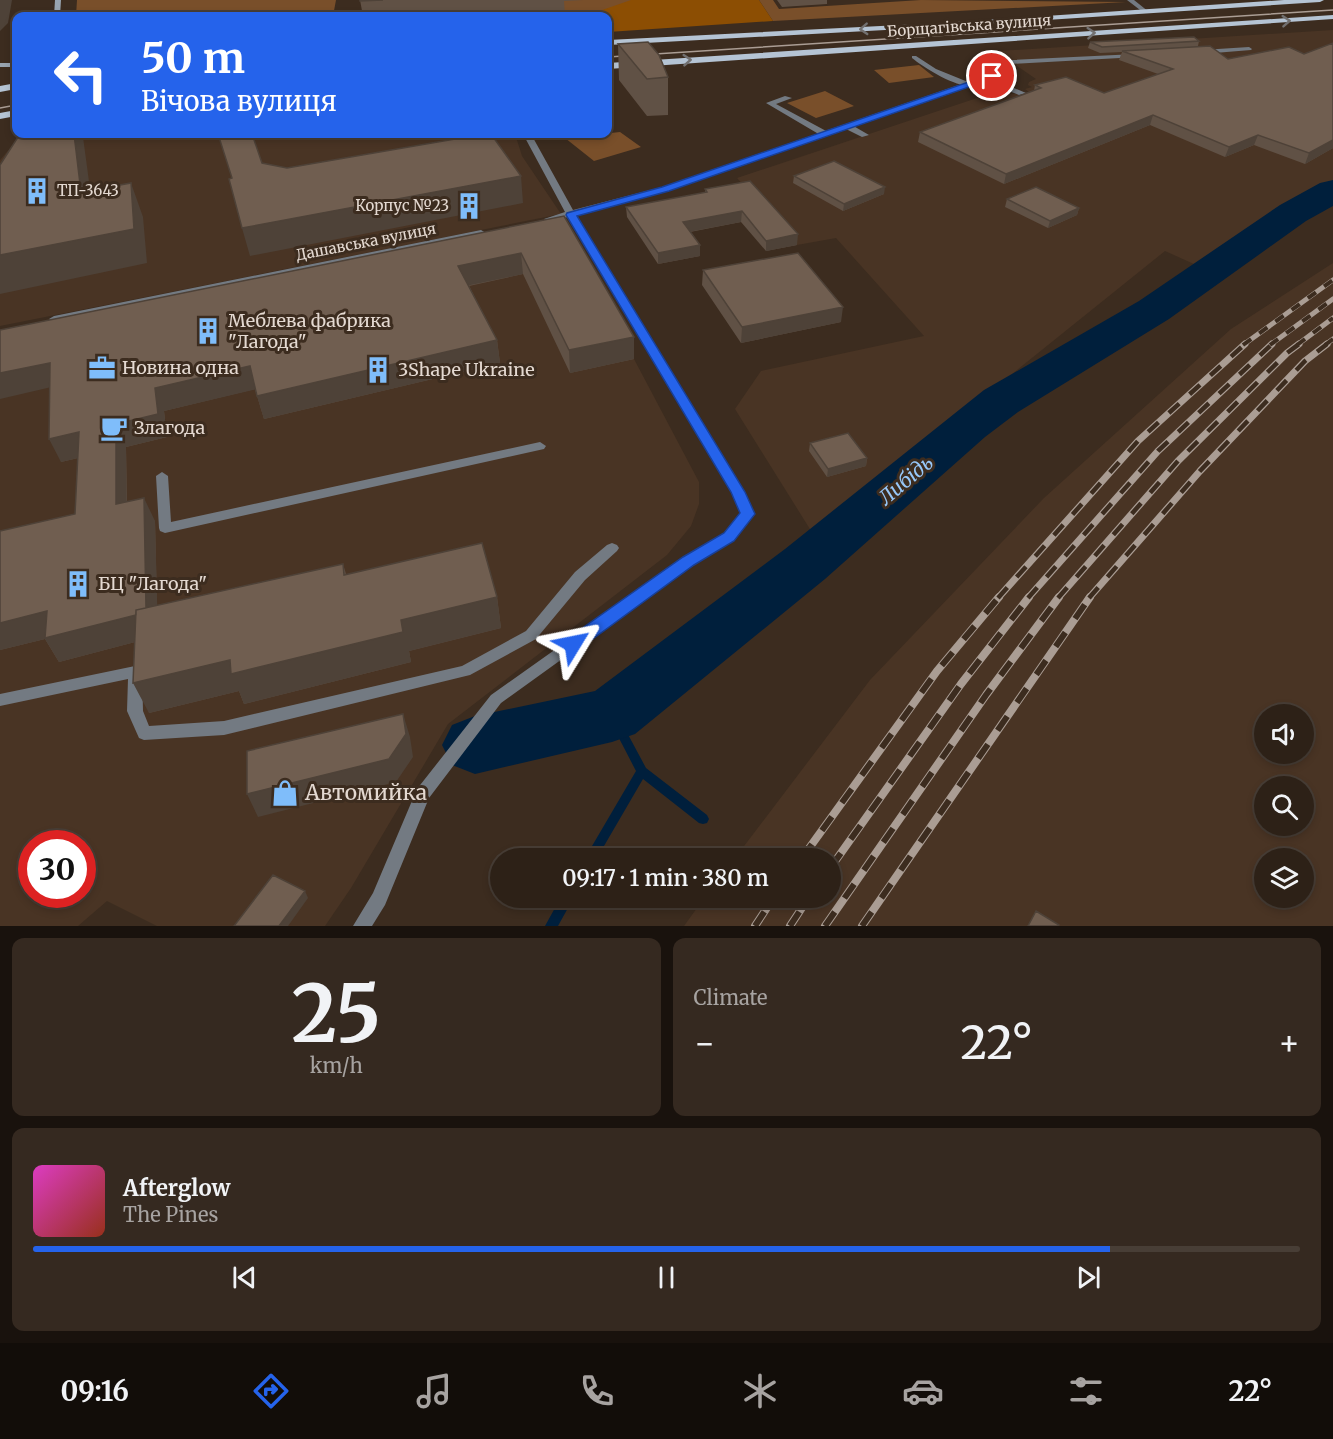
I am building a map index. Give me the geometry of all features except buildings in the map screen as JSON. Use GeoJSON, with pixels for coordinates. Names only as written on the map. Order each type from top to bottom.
{"type":"FeatureCollection","features":[{"type":"Feature","properties":{"kind":"main road","name":"Борщагівська вулиця"},"geometry":{"type":"LineString","coordinates":[[612,43],[1320,0]]}},
{"type":"Feature","properties":{"kind":"main road","name":"Борщагівська вулиця"},"geometry":{"type":"LineString","coordinates":[[612,66],[1333,17]]}},
{"type":"Feature","properties":{"kind":"street"},"geometry":{"type":"LineString","coordinates":[[1130,0],[1146,12]]}},
{"type":"Feature","properties":{"kind":"street"},"geometry":{"type":"LineString","coordinates":[[1189,53],[1249,50]]}},
{"type":"Feature","properties":{"kind":"street"},"geometry":{"type":"LineString","coordinates":[[534,222],[571,215],[665,189],[986,79],[992,76],[992,71],[1000,65],[1011,62],[1142,55]]}},
{"type":"Feature","properties":{"kind":"street"},"geometry":{"type":"LineString","coordinates":[[914,57],[933,71],[969,84]]}},
{"type":"Feature","properties":{"kind":"street"},"geometry":{"type":"LineString","coordinates":[[986,79],[1022,93]]}},
{"type":"Feature","properties":{"kind":"street"},"geometry":{"type":"LineString","coordinates":[[788,98],[770,103],[825,134]]}},
{"type":"Feature","properties":{"kind":"street"},"geometry":{"type":"LineString","coordinates":[[848,126],[865,135]]}},
{"type":"Feature","properties":{"kind":"street"},"geometry":{"type":"LineString","coordinates":[[362,926],[379,899],[423,794],[496,699],[689,561],[729,537],[748,514],[738,492],[662,363],[571,215],[529,138]]}},
{"type":"Feature","properties":{"kind":"street","name":"Дашавська вулиця"},"geometry":{"type":"LineString","coordinates":[[48,320],[493,230]]}},
{"type":"Feature","properties":{"kind":"street"},"geometry":{"type":"LineString","coordinates":[[162,476],[165,528],[540,446]]}},
{"type":"Feature","properties":{"kind":"street"},"geometry":{"type":"LineString","coordinates":[[0,700],[135,672],[135,711],[144,733],[224,728],[465,671],[531,635],[580,576],[612,548]]}},
{"type":"Feature","properties":{"kind":"shaded area"},"geometry":{"type":"Polygon","coordinates":[[[77,0],[336,0],[334,12],[76,12],[77,0]]]}},
{"type":"Feature","properties":{"kind":"shaded area"},"geometry":{"type":"Polygon","coordinates":[[[561,0],[636,0],[598,12],[564,12],[561,0]]]}},
{"type":"Feature","properties":{"kind":"shaded area"},"geometry":{"type":"Polygon","coordinates":[[[631,0],[759,0],[773,21],[612,32],[612,12],[596,12],[631,0]]]}},
{"type":"Feature","properties":{"kind":"shaded area"},"geometry":{"type":"Polygon","coordinates":[[[759,0],[773,0],[779,9],[921,0],[1126,2],[773,21],[759,0]]]}},
{"type":"Feature","properties":{"kind":"shaded area"},"geometry":{"type":"Polygon","coordinates":[[[1333,30],[1333,188],[1205,269],[1165,251],[813,534],[735,409],[761,371],[924,336],[836,238],[797,245],[737,178],[995,92],[1016,94],[1029,92],[1025,89],[1032,87],[1028,85],[1029,82],[1036,79],[1007,59],[991,60],[983,52],[1333,30]]]}},
{"type":"Feature","properties":{"kind":"shaded area"},"geometry":{"type":"Polygon","coordinates":[[[919,65],[934,77],[889,83],[874,70],[919,65]]]}},
{"type":"Feature","properties":{"kind":"shaded area"},"geometry":{"type":"Polygon","coordinates":[[[825,91],[854,106],[816,118],[787,103],[825,91]]]}},
{"type":"Feature","properties":{"kind":"shaded area"},"geometry":{"type":"Polygon","coordinates":[[[620,132],[641,147],[594,161],[565,138],[612,138],[612,133],[620,132]]]}},
{"type":"Feature","properties":{"kind":"shaded area"},"geometry":{"type":"Polygon","coordinates":[[[19,138],[516,138],[522,156],[561,214],[0,326],[0,160],[19,138]]]}},
{"type":"Feature","properties":{"kind":"shaded area"},"geometry":{"type":"Polygon","coordinates":[[[509,247],[634,359],[699,482],[699,504],[691,526],[667,555],[448,724],[351,888],[325,926],[157,926],[107,901],[78,926],[0,926],[0,354],[509,247]]]}},
{"type":"Feature","properties":{"kind":"shaded area"},"geometry":{"type":"Polygon","coordinates":[[[1333,263],[1333,926],[684,926],[697,908],[841,908],[841,848],[743,848],[870,680],[1044,498],[1231,329],[1333,263]]]}},
{"type":"Feature","properties":{"kind":"waterway","name":"Либідь"},"geometry":{"type":"LineString","coordinates":[[475,745],[612,715],[805,564],[968,426],[1001,401],[1154,310],[1293,213],[1333,191]]}},
{"type":"Feature","properties":{"kind":"waterway"},"geometry":{"type":"LineString","coordinates":[[612,715],[642,771]]}},
{"type":"Feature","properties":{"kind":"waterway"},"geometry":{"type":"LineString","coordinates":[[597,848],[642,771]]}},
{"type":"Feature","properties":{"kind":"waterway"},"geometry":{"type":"LineString","coordinates":[[642,771],[703,819]]}},
{"type":"Feature","properties":{"kind":"waterway"},"geometry":{"type":"LineString","coordinates":[[551,926],[562,908]]}},
{"type":"Feature","properties":{"kind":"tram line"},"geometry":{"type":"LineString","coordinates":[[612,57],[1333,10]]}},
{"type":"Feature","properties":{"kind":"tram line"},"geometry":{"type":"LineString","coordinates":[[0,108],[12,106]]}},
{"type":"Feature","properties":{"kind":"railway"},"geometry":{"type":"LineString","coordinates":[[1243,345],[1333,280]]}},
{"type":"Feature","properties":{"kind":"railway"},"geometry":{"type":"LineString","coordinates":[[1270,345],[1333,299]]}},
{"type":"Feature","properties":{"kind":"railway"},"geometry":{"type":"LineString","coordinates":[[1297,345],[1333,318]]}},
{"type":"Feature","properties":{"kind":"railway"},"geometry":{"type":"LineString","coordinates":[[1325,345],[1333,339]]}},
{"type":"Feature","properties":{"kind":"railway"},"geometry":{"type":"LineString","coordinates":[[998,598],[1138,441],[1245,344]]}},
{"type":"Feature","properties":{"kind":"railway"},"geometry":{"type":"LineString","coordinates":[[1028,598],[1158,451],[1272,344]]}},
{"type":"Feature","properties":{"kind":"railway"},"geometry":{"type":"LineString","coordinates":[[1058,598],[1178,461],[1287,353],[1299,344]]}},
{"type":"Feature","properties":{"kind":"railway"},"geometry":{"type":"LineString","coordinates":[[1089,598],[1200,471],[1305,361],[1327,344]]}},
{"type":"Feature","properties":{"kind":"railway"},"geometry":{"type":"LineString","coordinates":[[809,848],[937,671],[999,597]]}},
{"type":"Feature","properties":{"kind":"railway"},"geometry":{"type":"LineString","coordinates":[[841,853],[961,684],[1029,597]]}},
{"type":"Feature","properties":{"kind":"railway"},"geometry":{"type":"LineString","coordinates":[[825,926],[986,695],[1059,597]]}},
{"type":"Feature","properties":{"kind":"railway"},"geometry":{"type":"LineString","coordinates":[[862,926],[1090,597]]}},
{"type":"Feature","properties":{"kind":"railway"},"geometry":{"type":"LineString","coordinates":[[755,926],[767,908]]}},
{"type":"Feature","properties":{"kind":"railway"},"geometry":{"type":"LineString","coordinates":[[790,926],[802,908]]}},
{"type":"Feature","properties":{"kind":"place","name":"ТП-3643"},"geometry":{"type":"Point","coordinates":[37,191]}},
{"type":"Feature","properties":{"kind":"place","name":"Корпус №23"},"geometry":{"type":"Point","coordinates":[469,206]}},
{"type":"Feature","properties":{"kind":"place","name":"Меблева фабрика \"Лагода\""},"geometry":{"type":"Point","coordinates":[208,331]}},
{"type":"Feature","properties":{"kind":"place","name":"Новина одна"},"geometry":{"type":"Point","coordinates":[102,368]}},
{"type":"Feature","properties":{"kind":"place","name":"3Shape Ukraine"},"geometry":{"type":"Point","coordinates":[378,370]}},
{"type":"Feature","properties":{"kind":"place","name":"Злагода"},"geometry":{"type":"Point","coordinates":[114,428]}},
{"type":"Feature","properties":{"kind":"place","name":"БЦ \"Лагода\""},"geometry":{"type":"Point","coordinates":[78,584]}},
{"type":"Feature","properties":{"kind":"place","name":"Автомийка"},"geometry":{"type":"Point","coordinates":[285,793]}},
{"type":"Feature","properties":{"kind":"route"},"geometry":{"type":"LineString","coordinates":[[573,644],[689,561],[729,537],[748,514],[738,492],[662,363],[571,215],[665,189],[992,76]]}}]}
